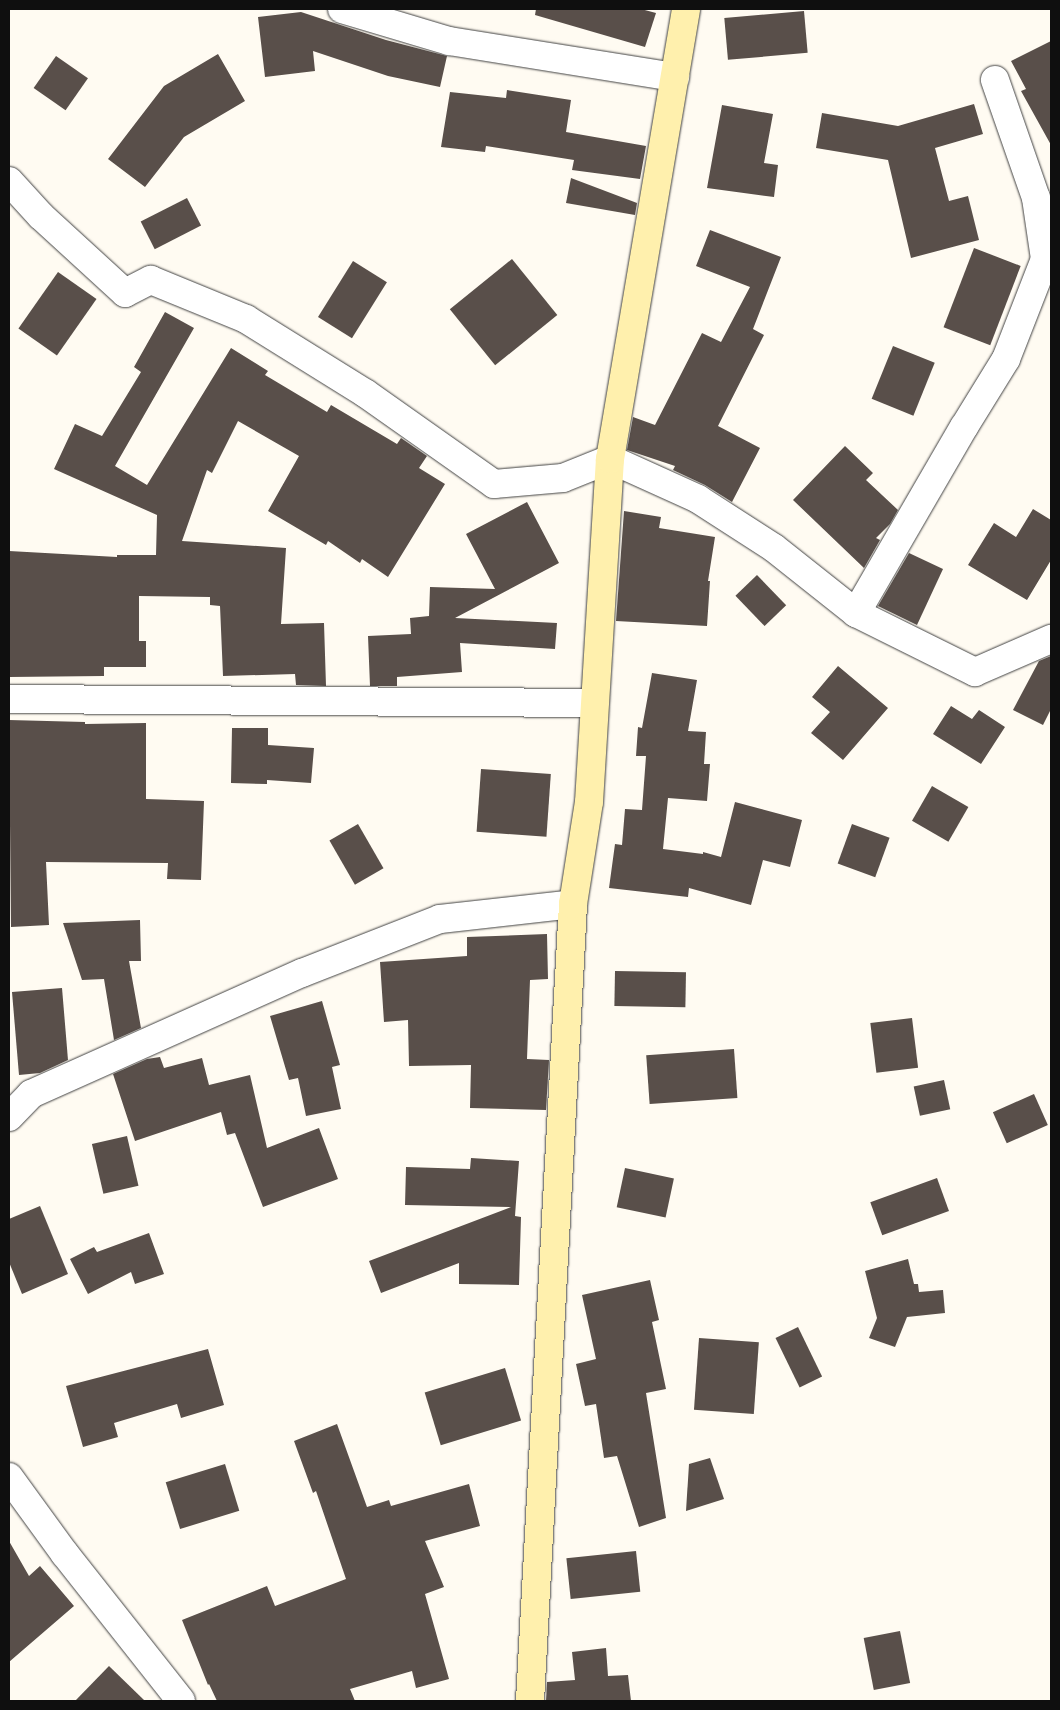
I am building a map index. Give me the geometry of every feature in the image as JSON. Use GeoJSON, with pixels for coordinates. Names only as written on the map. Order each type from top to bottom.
{"type":"FeatureCollection","features":[{"type":"Feature","properties":{"kind":"street"},"geometry":{"type":"LineString","coordinates":[[342,9],[450,41],[674,77]]}},
{"type":"Feature","properties":{"kind":"street"},"geometry":{"type":"LineString","coordinates":[[530,1701],[573,904],[589,802],[593,704],[610,458],[686,9]]}},
{"type":"Feature","properties":{"kind":"street"},"geometry":{"type":"LineString","coordinates":[[856,613],[1006,360],[1045,259],[1036,198],[995,80]]}},
{"type":"Feature","properties":{"kind":"street"},"geometry":{"type":"LineString","coordinates":[[9,181],[56,229],[125,293],[151,280],[246,319],[365,393],[494,484],[563,478],[610,458],[698,498],[774,548],[856,613],[975,672],[1051,639]]}},
{"type":"Feature","properties":{"kind":"street"},"geometry":{"type":"LineString","coordinates":[[9,699],[593,704]]}},
{"type":"Feature","properties":{"kind":"street"},"geometry":{"type":"LineString","coordinates":[[9,1118],[31,1094],[302,973],[440,919],[573,904]]}},
{"type":"Feature","properties":{"kind":"street"},"geometry":{"type":"LineString","coordinates":[[9,1477],[65,1554],[181,1701]]}},
{"type":"Feature","properties":{"kind":"building"},"geometry":{"type":"Polygon","coordinates":[[[536,9],[641,9],[656,13],[645,47],[535,15],[536,9]]]}},
{"type":"Feature","properties":{"kind":"building"},"geometry":{"type":"Polygon","coordinates":[[[804,11],[808,53],[728,60],[724,18],[804,11]]]}},
{"type":"Feature","properties":{"kind":"building"},"geometry":{"type":"Polygon","coordinates":[[[301,12],[386,40],[447,56],[440,87],[388,76],[313,51],[315,71],[265,77],[258,17],[301,12]]]}},
{"type":"Feature","properties":{"kind":"building"},"geometry":{"type":"Polygon","coordinates":[[[1051,41],[1051,145],[1021,91],[1026,89],[1011,61],[1051,41]]]}},
{"type":"Feature","properties":{"kind":"building"},"geometry":{"type":"Polygon","coordinates":[[[218,54],[245,101],[184,137],[145,187],[108,159],[164,86],[218,54]]]}},
{"type":"Feature","properties":{"kind":"building"},"geometry":{"type":"Polygon","coordinates":[[[56,56],[88,78],[66,110],[34,88],[56,56]]]}},
{"type":"Feature","properties":{"kind":"building"},"geometry":{"type":"Polygon","coordinates":[[[507,90],[571,100],[566,132],[646,146],[640,179],[572,170],[574,160],[486,146],[485,152],[441,147],[450,92],[506,98],[507,90]]]}},
{"type":"Feature","properties":{"kind":"building"},"geometry":{"type":"Polygon","coordinates":[[[974,104],[983,134],[935,148],[949,201],[968,196],[979,240],[911,258],[888,160],[816,148],[822,113],[898,126],[974,104]]]}},
{"type":"Feature","properties":{"kind":"building"},"geometry":{"type":"Polygon","coordinates":[[[722,105],[773,114],[764,163],[778,165],[774,197],[707,188],[722,105]]]}},
{"type":"Feature","properties":{"kind":"building"},"geometry":{"type":"Polygon","coordinates":[[[571,178],[637,203],[635,215],[566,203],[571,178]]]}},
{"type":"Feature","properties":{"kind":"building"},"geometry":{"type":"Polygon","coordinates":[[[187,198],[201,226],[155,249],[141,222],[187,198]]]}},
{"type":"Feature","properties":{"kind":"building"},"geometry":{"type":"Polygon","coordinates":[[[710,230],[781,257],[753,329],[764,335],[718,426],[760,448],[732,502],[705,485],[673,470],[675,466],[627,450],[633,417],[655,425],[702,333],[721,342],[750,287],[696,266],[710,230]]]}},
{"type":"Feature","properties":{"kind":"building"},"geometry":{"type":"Polygon","coordinates":[[[974,248],[1021,266],[990,345],[944,327],[974,248]]]}},
{"type":"Feature","properties":{"kind":"building"},"geometry":{"type":"Polygon","coordinates":[[[512,259],[557,315],[495,365],[450,309],[512,259]]]}},
{"type":"Feature","properties":{"kind":"building"},"geometry":{"type":"Polygon","coordinates":[[[353,261],[387,282],[352,338],[318,317],[353,261]]]}},
{"type":"Feature","properties":{"kind":"building"},"geometry":{"type":"Polygon","coordinates":[[[58,272],[97,299],[57,355],[18,329],[58,272]]]}},
{"type":"Feature","properties":{"kind":"building"},"geometry":{"type":"Polygon","coordinates":[[[165,312],[194,328],[115,466],[147,485],[231,348],[268,371],[265,375],[327,412],[331,405],[397,444],[401,438],[427,456],[419,468],[445,484],[388,577],[362,559],[360,563],[328,541],[326,545],[268,511],[299,456],[238,421],[212,473],[207,470],[182,541],[286,548],[281,624],[324,623],[326,686],[296,685],[295,674],[223,676],[220,606],[210,605],[210,597],[139,596],[139,641],[146,641],[146,667],[104,667],[104,676],[9,677],[9,551],[117,557],[117,555],[156,555],[157,515],[54,469],[75,424],[102,436],[141,372],[134,367],[165,312]]]}},
{"type":"Feature","properties":{"kind":"building"},"geometry":{"type":"Polygon","coordinates":[[[893,346],[935,363],[913,416],[872,399],[893,346]]]}},
{"type":"Feature","properties":{"kind":"building"},"geometry":{"type":"Polygon","coordinates":[[[845,446],[873,473],[866,480],[898,510],[890,524],[876,538],[880,540],[864,568],[793,500],[845,446]]]}},
{"type":"Feature","properties":{"kind":"building"},"geometry":{"type":"Polygon","coordinates":[[[527,502],[559,563],[455,618],[557,623],[555,649],[460,643],[462,672],[397,677],[397,686],[370,686],[368,636],[411,634],[410,618],[429,616],[430,587],[495,589],[466,534],[527,502]]]}},
{"type":"Feature","properties":{"kind":"building"},"geometry":{"type":"Polygon","coordinates":[[[1033,509],[1051,520],[1051,560],[1027,600],[968,565],[994,523],[1016,537],[1033,509]]]}},
{"type":"Feature","properties":{"kind":"building"},"geometry":{"type":"Polygon","coordinates":[[[624,511],[661,517],[659,528],[715,537],[708,581],[710,581],[707,626],[616,621],[624,511]]]}},
{"type":"Feature","properties":{"kind":"building"},"geometry":{"type":"Polygon","coordinates":[[[909,553],[943,569],[917,625],[878,606],[909,553]]]}},
{"type":"Feature","properties":{"kind":"building"},"geometry":{"type":"Polygon","coordinates":[[[757,575],[786,605],[765,626],[735,596],[757,575]]]}},
{"type":"Feature","properties":{"kind":"building"},"geometry":{"type":"Polygon","coordinates":[[[1051,656],[1051,709],[1043,725],[1013,710],[1039,661],[1051,656]]]}},
{"type":"Feature","properties":{"kind":"building"},"geometry":{"type":"Polygon","coordinates":[[[838,666],[888,708],[843,760],[811,733],[830,712],[812,697],[838,666]]]}},
{"type":"Feature","properties":{"kind":"building"},"geometry":{"type":"Polygon","coordinates":[[[652,673],[697,680],[688,731],[706,732],[704,764],[710,764],[707,801],[668,798],[663,849],[703,854],[703,852],[721,857],[735,802],[802,820],[790,867],[763,860],[751,905],[689,888],[688,897],[609,888],[615,844],[622,845],[625,809],[642,810],[646,756],[636,756],[638,727],[642,728],[652,673]]]}},
{"type":"Feature","properties":{"kind":"building"},"geometry":{"type":"Polygon","coordinates":[[[951,706],[972,719],[979,710],[1005,727],[981,764],[933,734],[951,706]]]}},
{"type":"Feature","properties":{"kind":"building"},"geometry":{"type":"Polygon","coordinates":[[[9,720],[85,722],[85,724],[146,723],[146,799],[204,801],[201,880],[167,879],[168,863],[46,862],[49,925],[11,927],[9,720]]]}},
{"type":"Feature","properties":{"kind":"building"},"geometry":{"type":"Polygon","coordinates":[[[232,728],[268,728],[268,745],[314,748],[311,783],[267,780],[267,784],[231,783],[232,728]]]}},
{"type":"Feature","properties":{"kind":"building"},"geometry":{"type":"Polygon","coordinates":[[[481,769],[551,774],[546,837],[477,832],[481,769]]]}},
{"type":"Feature","properties":{"kind":"building"},"geometry":{"type":"Polygon","coordinates":[[[932,786],[968,807],[948,842],[912,821],[932,786]]]}},
{"type":"Feature","properties":{"kind":"building"},"geometry":{"type":"Polygon","coordinates":[[[358,824],[384,868],[355,885],[329,840],[358,824]]]}},
{"type":"Feature","properties":{"kind":"building"},"geometry":{"type":"Polygon","coordinates":[[[852,824],[890,838],[875,877],[838,863],[852,824]]]}},
{"type":"Feature","properties":{"kind":"building"},"geometry":{"type":"Polygon","coordinates":[[[140,920],[141,961],[129,961],[141,1028],[114,1040],[104,979],[82,980],[63,923],[140,920]]]}},
{"type":"Feature","properties":{"kind":"building"},"geometry":{"type":"Polygon","coordinates":[[[547,934],[548,979],[530,980],[527,1059],[549,1060],[546,1110],[470,1108],[471,1065],[409,1066],[408,1020],[384,1022],[380,962],[467,956],[467,937],[547,934]]]}},
{"type":"Feature","properties":{"kind":"building"},"geometry":{"type":"Polygon","coordinates":[[[615,971],[686,972],[685,1007],[614,1006],[615,971]]]}},
{"type":"Feature","properties":{"kind":"building"},"geometry":{"type":"Polygon","coordinates":[[[62,988],[68,1060],[40,1073],[19,1075],[12,992],[62,988]]]}},
{"type":"Feature","properties":{"kind":"building"},"geometry":{"type":"Polygon","coordinates":[[[322,1001],[340,1065],[332,1067],[341,1109],[306,1116],[298,1078],[289,1080],[270,1016],[322,1001]]]}},
{"type":"Feature","properties":{"kind":"building"},"geometry":{"type":"Polygon","coordinates":[[[912,1018],[918,1068],[876,1073],[870,1023],[912,1018]]]}},
{"type":"Feature","properties":{"kind":"building"},"geometry":{"type":"Polygon","coordinates":[[[734,1049],[737,1098],[650,1104],[646,1055],[734,1049]]]}},
{"type":"Feature","properties":{"kind":"building"},"geometry":{"type":"Polygon","coordinates":[[[160,1057],[164,1068],[202,1058],[209,1085],[250,1075],[267,1148],[319,1128],[338,1179],[263,1207],[235,1133],[227,1135],[221,1112],[135,1141],[113,1074],[147,1059],[160,1057]]]}},
{"type":"Feature","properties":{"kind":"building"},"geometry":{"type":"Polygon","coordinates":[[[944,1080],[950,1109],[920,1116],[914,1086],[944,1080]]]}},
{"type":"Feature","properties":{"kind":"building"},"geometry":{"type":"Polygon","coordinates":[[[1034,1094],[1048,1125],[1007,1143],[993,1112],[1034,1094]]]}},
{"type":"Feature","properties":{"kind":"building"},"geometry":{"type":"Polygon","coordinates":[[[127,1136],[138,1186],[103,1194],[92,1144],[127,1136]]]}},
{"type":"Feature","properties":{"kind":"building"},"geometry":{"type":"Polygon","coordinates":[[[471,1158],[519,1161],[515,1216],[521,1217],[519,1285],[459,1284],[459,1263],[381,1293],[369,1261],[511,1207],[405,1205],[406,1167],[470,1169],[471,1158]]]}},
{"type":"Feature","properties":{"kind":"building"},"geometry":{"type":"Polygon","coordinates":[[[625,1168],[674,1178],[666,1218],[617,1207],[625,1168]]]}},
{"type":"Feature","properties":{"kind":"building"},"geometry":{"type":"Polygon","coordinates":[[[937,1178],[949,1211],[882,1235],[870,1202],[937,1178]]]}},
{"type":"Feature","properties":{"kind":"building"},"geometry":{"type":"Polygon","coordinates":[[[40,1206],[68,1274],[22,1294],[9,1262],[9,1219],[40,1206]]]}},
{"type":"Feature","properties":{"kind":"building"},"geometry":{"type":"Polygon","coordinates":[[[149,1233],[164,1274],[135,1284],[131,1272],[88,1294],[70,1259],[94,1247],[97,1252],[149,1233]]]}},
{"type":"Feature","properties":{"kind":"building"},"geometry":{"type":"Polygon","coordinates":[[[908,1259],[914,1284],[918,1284],[919,1292],[943,1290],[945,1313],[907,1317],[895,1347],[869,1338],[877,1318],[865,1271],[908,1259]]]}},
{"type":"Feature","properties":{"kind":"building"},"geometry":{"type":"Polygon","coordinates":[[[650,1280],[659,1320],[652,1322],[666,1389],[646,1393],[666,1518],[639,1527],[617,1456],[604,1458],[596,1404],[585,1406],[576,1364],[596,1359],[582,1295],[650,1280]]]}},
{"type":"Feature","properties":{"kind":"building"},"geometry":{"type":"Polygon","coordinates":[[[798,1327],[822,1376],[800,1387],[776,1338],[798,1327]]]}},
{"type":"Feature","properties":{"kind":"building"},"geometry":{"type":"Polygon","coordinates":[[[699,1338],[759,1342],[754,1414],[694,1410],[699,1338]]]}},
{"type":"Feature","properties":{"kind":"building"},"geometry":{"type":"Polygon","coordinates":[[[208,1349],[224,1405],[181,1418],[177,1404],[114,1423],[118,1437],[83,1447],[66,1386],[208,1349]]]}},
{"type":"Feature","properties":{"kind":"building"},"geometry":{"type":"Polygon","coordinates":[[[505,1368],[521,1421],[441,1445],[425,1393],[505,1368]]]}},
{"type":"Feature","properties":{"kind":"building"},"geometry":{"type":"Polygon","coordinates":[[[337,1424],[367,1507],[389,1500],[391,1506],[469,1484],[480,1526],[425,1541],[444,1587],[425,1594],[449,1679],[416,1688],[412,1671],[350,1689],[355,1701],[217,1701],[208,1685],[182,1620],[267,1586],[275,1606],[346,1579],[316,1491],[313,1493],[294,1441],[337,1424]]]}},
{"type":"Feature","properties":{"kind":"building"},"geometry":{"type":"Polygon","coordinates":[[[710,1458],[724,1499],[686,1511],[689,1464],[710,1458]]]}},
{"type":"Feature","properties":{"kind":"building"},"geometry":{"type":"Polygon","coordinates":[[[225,1464],[239,1511],[180,1529],[166,1482],[225,1464]]]}},
{"type":"Feature","properties":{"kind":"building"},"geometry":{"type":"Polygon","coordinates":[[[9,1541],[29,1576],[40,1566],[74,1606],[9,1662],[9,1541]]]}},
{"type":"Feature","properties":{"kind":"building"},"geometry":{"type":"Polygon","coordinates":[[[636,1551],[640,1592],[571,1599],[566,1558],[636,1551]]]}},
{"type":"Feature","properties":{"kind":"building"},"geometry":{"type":"Polygon","coordinates":[[[900,1631],[910,1683],[874,1690],[864,1638],[900,1631]]]}},
{"type":"Feature","properties":{"kind":"building"},"geometry":{"type":"Polygon","coordinates":[[[606,1648],[608,1676],[628,1675],[631,1701],[546,1701],[547,1682],[575,1680],[572,1652],[606,1648]]]}},
{"type":"Feature","properties":{"kind":"building"},"geometry":{"type":"Polygon","coordinates":[[[109,1666],[145,1701],[75,1701],[109,1666]]]}}]}
